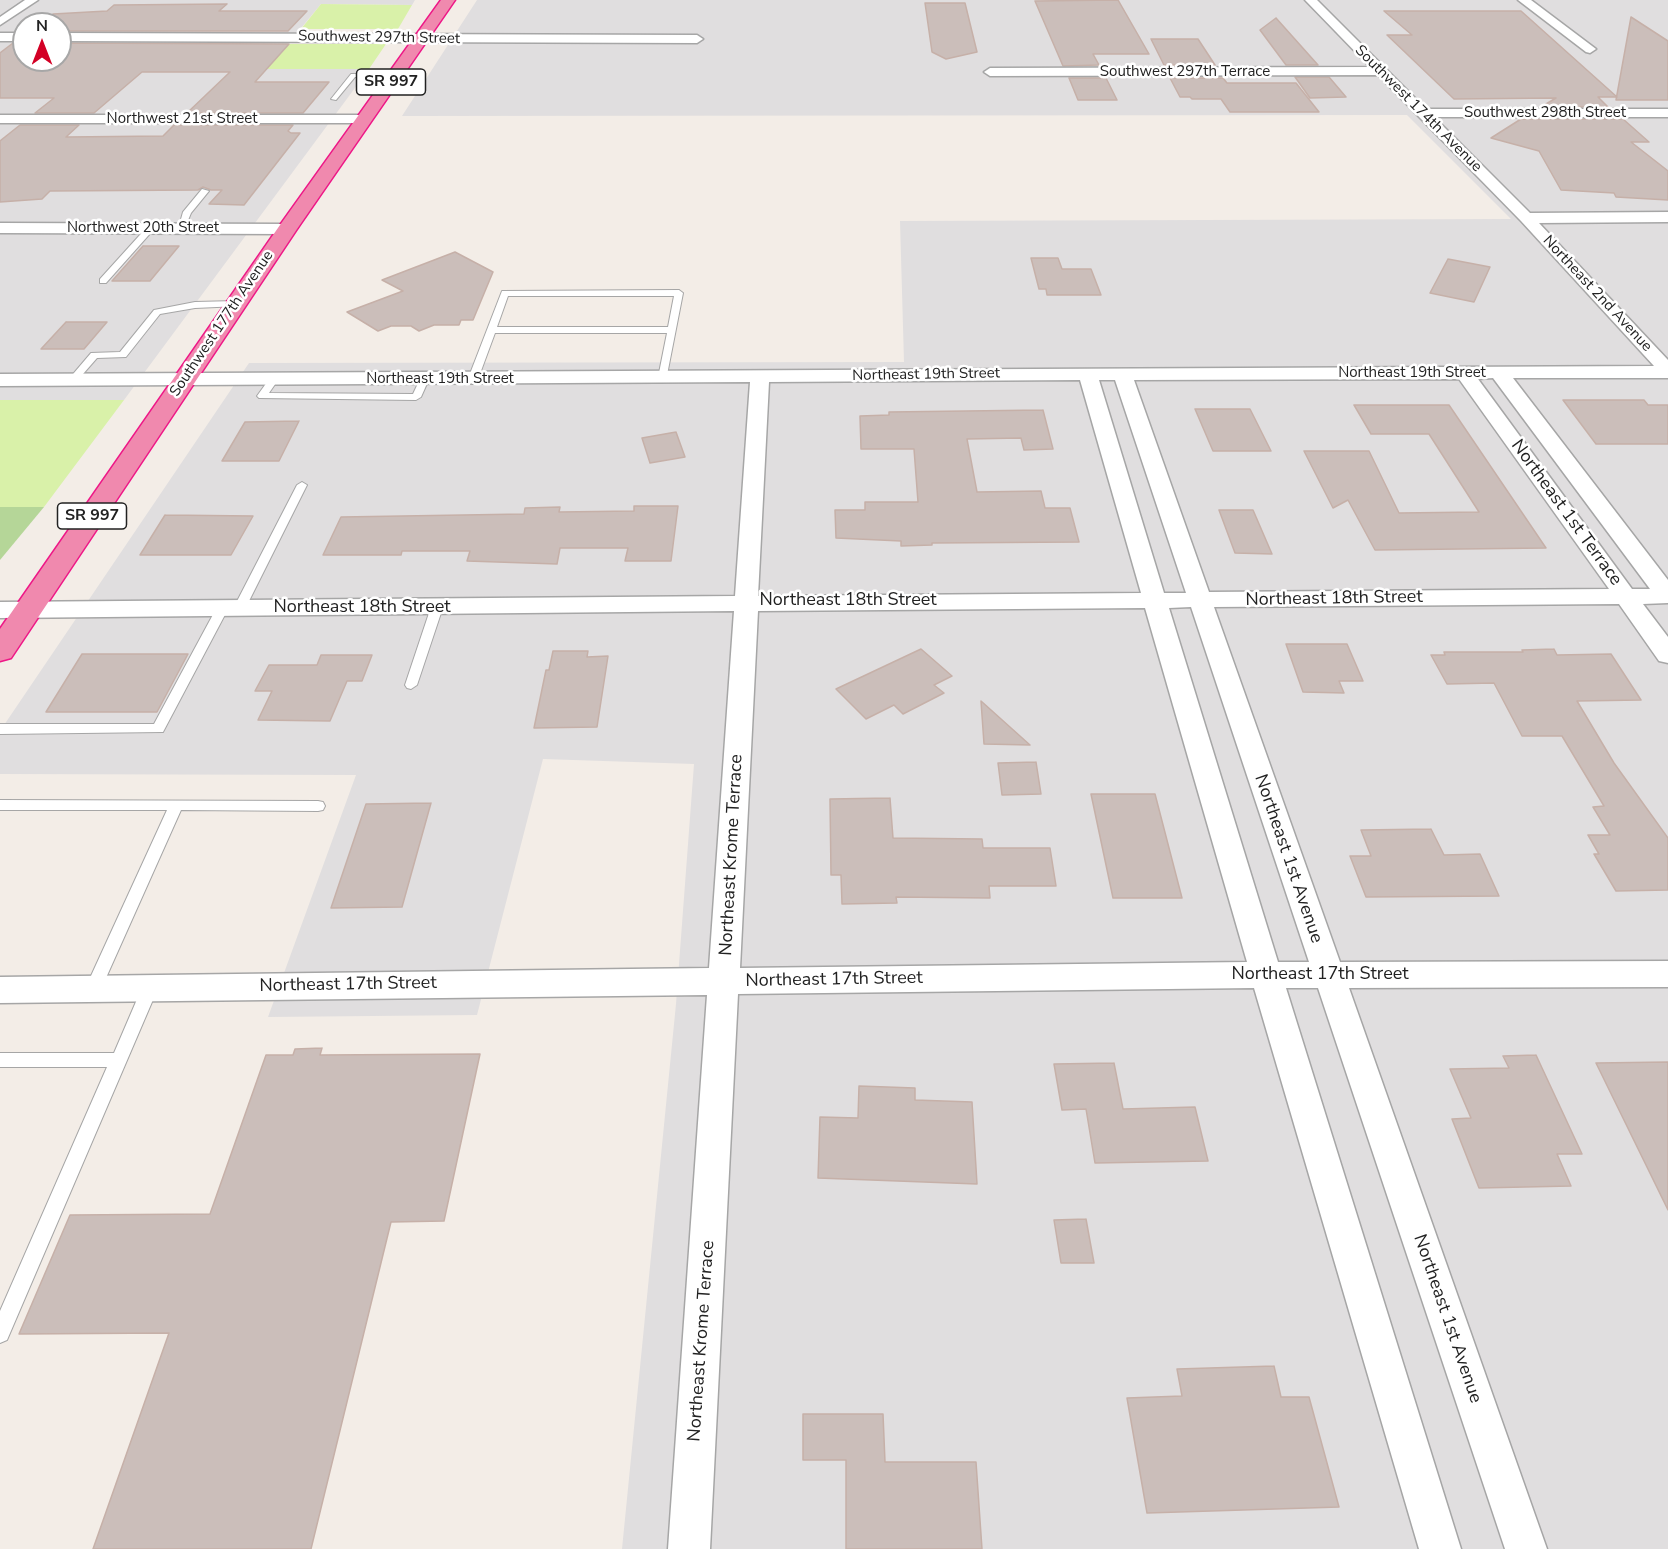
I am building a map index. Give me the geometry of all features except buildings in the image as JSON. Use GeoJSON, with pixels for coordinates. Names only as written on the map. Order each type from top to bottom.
{"type":"FeatureCollection","features":[{"type":"Feature","properties":{"kind":"highway","name":"Southwest 177th Avenue"},"geometry":{"type":"LineString","coordinates":[[0,651],[287,229],[448,0]]}},
{"type":"Feature","properties":{"kind":"street"},"geometry":{"type":"LineString","coordinates":[[0,22],[32,0]]}},
{"type":"Feature","properties":{"kind":"street","name":"Southwest 174th Avenue"},"geometry":{"type":"LineString","coordinates":[[1311,0],[1526,218]]}},
{"type":"Feature","properties":{"kind":"street"},"geometry":{"type":"LineString","coordinates":[[1524,0],[1590,49]]}},
{"type":"Feature","properties":{"kind":"street","name":"Southwest 297th Street"},"geometry":{"type":"LineString","coordinates":[[72,37],[697,39]]}},
{"type":"Feature","properties":{"kind":"street","name":"Southwest 297th Terrace"},"geometry":{"type":"LineString","coordinates":[[990,72],[1380,71]]}},
{"type":"Feature","properties":{"kind":"street","name":"Southwest 298th Street"},"geometry":{"type":"LineString","coordinates":[[1423,114],[1668,113]]}},
{"type":"Feature","properties":{"kind":"street","name":"Northwest 21st Street"},"geometry":{"type":"LineString","coordinates":[[0,119],[363,119]]}},
{"type":"Feature","properties":{"kind":"street"},"geometry":{"type":"LineString","coordinates":[[1526,218],[1668,218]]}},
{"type":"Feature","properties":{"kind":"street","name":"Northeast 2nd Avenue"},"geometry":{"type":"LineString","coordinates":[[1526,218],[1668,372]]}},
{"type":"Feature","properties":{"kind":"street","name":"Northwest 20th Street"},"geometry":{"type":"LineString","coordinates":[[0,228],[287,229]]}},
{"type":"Feature","properties":{"kind":"street","name":"Northeast 1st Terrace"},"geometry":{"type":"LineString","coordinates":[[1464,372],[1668,655]]}},
{"type":"Feature","properties":{"kind":"street","name":"Northeast 1st Terrace"},"geometry":{"type":"LineString","coordinates":[[1498,372],[1668,596]]}},
{"type":"Feature","properties":{"kind":"street","name":"Northeast 19th Street"},"geometry":{"type":"LineString","coordinates":[[0,380],[1668,372]]}},
{"type":"Feature","properties":{"kind":"street","name":"Northeast 1st Avenue"},"geometry":{"type":"LineString","coordinates":[[1122,373],[1526,1549]]}},
{"type":"Feature","properties":{"kind":"street"},"geometry":{"type":"LineString","coordinates":[[1088,374],[1266,975],[1440,1549]]}},
{"type":"Feature","properties":{"kind":"street","name":"Northeast Krome Terrace"},"geometry":{"type":"LineString","coordinates":[[689,1549],[760,377]]}},
{"type":"Feature","properties":{"kind":"street","name":"Northeast 18th Street"},"geometry":{"type":"LineString","coordinates":[[0,610],[1668,596]]}},
{"type":"Feature","properties":{"kind":"street","name":"Northeast 17th Street"},"geometry":{"type":"LineString","coordinates":[[0,990],[1266,975],[1668,974]]}},
{"type":"Feature","properties":{"kind":"lane"},"geometry":{"type":"LineString","coordinates":[[334,99],[353,75],[395,75]]}},
{"type":"Feature","properties":{"kind":"lane"},"geometry":{"type":"LineString","coordinates":[[181,228],[187,212],[205,191]]}},
{"type":"Feature","properties":{"kind":"lane"},"geometry":{"type":"LineString","coordinates":[[103,281],[151,228]]}},
{"type":"Feature","properties":{"kind":"lane"},"geometry":{"type":"LineString","coordinates":[[473,379],[505,293],[679,293],[663,378]]}},
{"type":"Feature","properties":{"kind":"lane"},"geometry":{"type":"LineString","coordinates":[[73,380],[94,355],[123,355],[157,312],[195,305],[236,304]]}},
{"type":"Feature","properties":{"kind":"lane"},"geometry":{"type":"LineString","coordinates":[[491,330],[672,330]]}},
{"type":"Feature","properties":{"kind":"lane"},"geometry":{"type":"LineString","coordinates":[[0,729],[158,729],[303,484]]}},
{"type":"Feature","properties":{"kind":"lane"},"geometry":{"type":"LineString","coordinates":[[411,685],[437,607]]}},
{"type":"Feature","properties":{"kind":"lane"},"geometry":{"type":"LineString","coordinates":[[0,805],[318,806]]}},
{"type":"Feature","properties":{"kind":"lane"},"geometry":{"type":"LineString","coordinates":[[93,988],[176,805]]}},
{"type":"Feature","properties":{"kind":"lane"},"geometry":{"type":"LineString","coordinates":[[0,1333],[150,988]]}},
{"type":"Feature","properties":{"kind":"lane"},"geometry":{"type":"LineString","coordinates":[[0,1060],[118,1060]]}},
{"type":"Feature","properties":{"kind":"shaded area"},"geometry":{"type":"Polygon","coordinates":[[[0,0],[415,0],[412,5],[321,4],[268,68],[369,69],[124,400],[0,400],[0,0]]]}},
{"type":"Feature","properties":{"kind":"shaded area"},"geometry":{"type":"Polygon","coordinates":[[[477,0],[1668,0],[1668,1549],[622,1549],[676,1004],[694,764],[543,759],[477,1015],[268,1017],[356,775],[0,774],[0,731],[249,363],[904,362],[900,221],[1511,219],[1407,115],[402,116],[477,0]]]}},
{"type":"Feature","properties":{"kind":"green space"},"geometry":{"type":"Polygon","coordinates":[[[321,4],[412,5],[398,29],[301,29],[321,4]]]}},
{"type":"Feature","properties":{"kind":"green space"},"geometry":{"type":"Polygon","coordinates":[[[288,44],[386,44],[369,69],[267,69],[288,44]]]}},
{"type":"Feature","properties":{"kind":"green space"},"geometry":{"type":"Polygon","coordinates":[[[0,400],[124,400],[44,507],[0,507],[0,400]]]}},
{"type":"Feature","properties":{"kind":"green space"},"geometry":{"type":"Polygon","coordinates":[[[0,507],[44,507],[0,560],[0,507]]]}}]}
